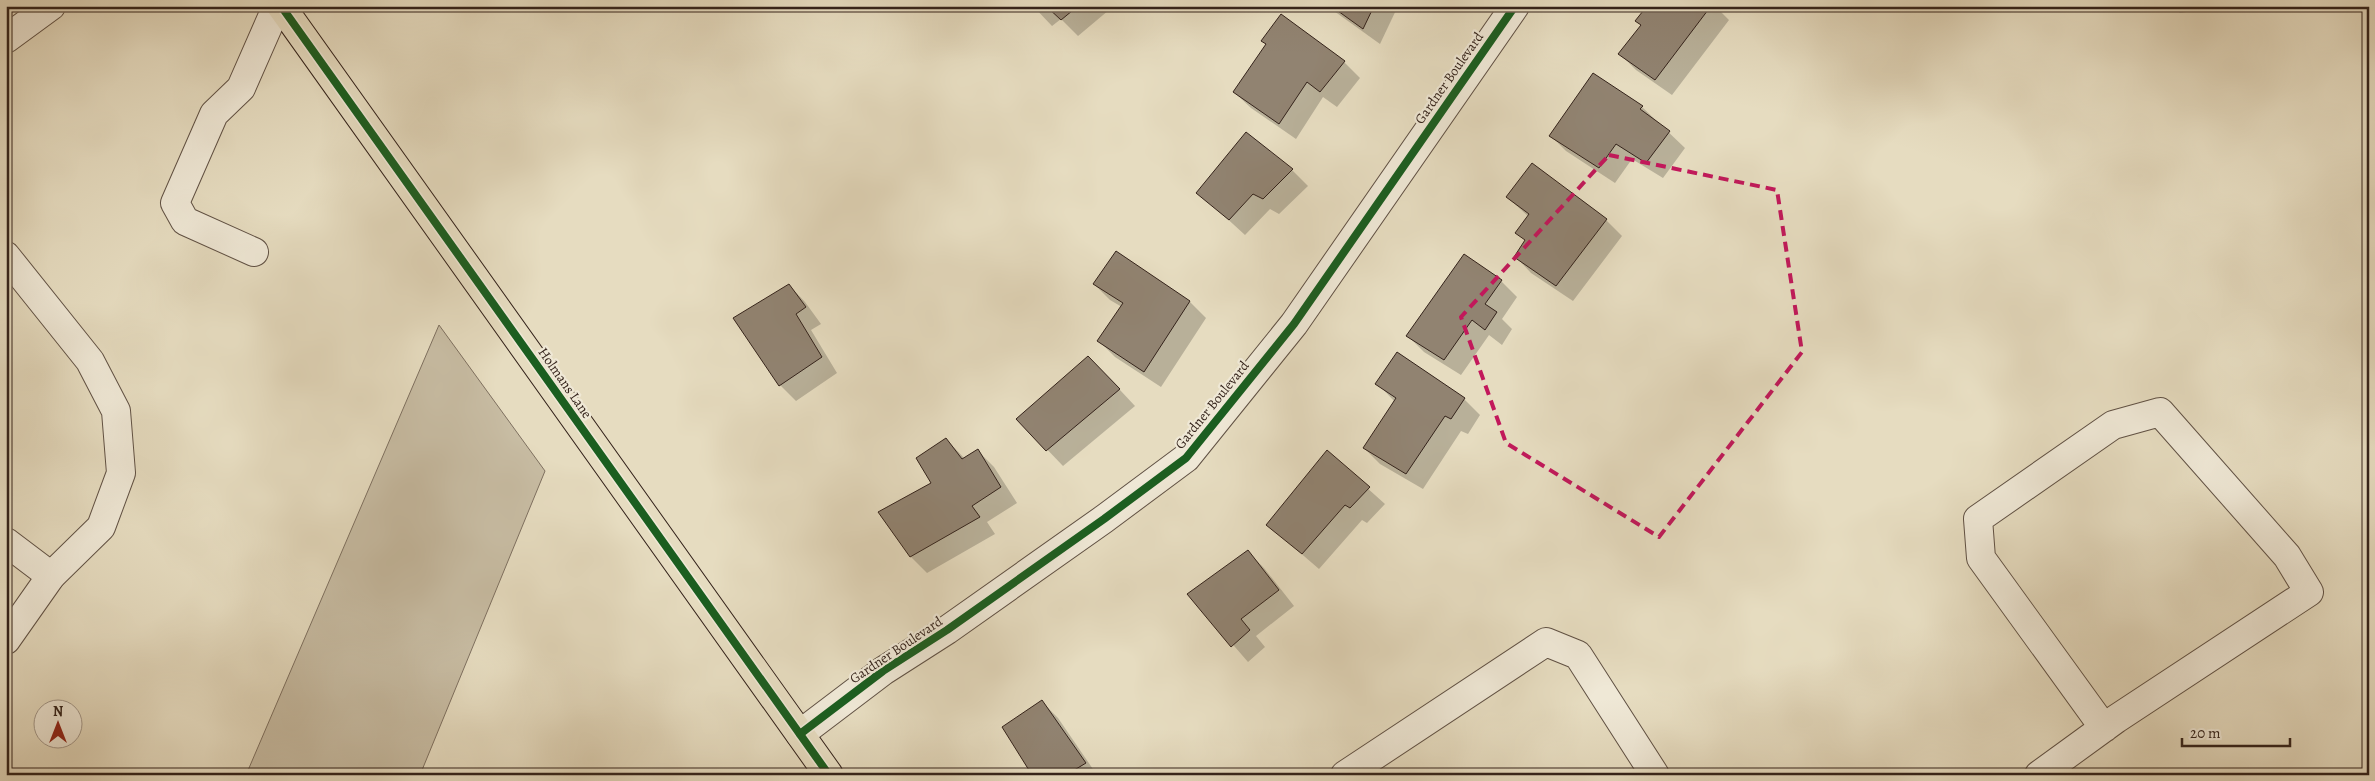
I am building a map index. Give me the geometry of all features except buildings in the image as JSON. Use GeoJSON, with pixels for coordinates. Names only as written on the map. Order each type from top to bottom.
{"type":"FeatureCollection","features":[{"type":"Feature","properties":{"kind":"main road","name":"Holmans Lane"},"geometry":{"type":"LineString","coordinates":[[281,6],[829,775]]}},
{"type":"Feature","properties":{"kind":"street"},"geometry":{"type":"LineString","coordinates":[[6,39],[51,6]]}},
{"type":"Feature","properties":{"kind":"street"},"geometry":{"type":"LineString","coordinates":[[254,252],[185,221],[175,203],[214,114],[240,88],[277,6]]}},
{"type":"Feature","properties":{"kind":"street","name":"Gardner Boulevard"},"geometry":{"type":"LineString","coordinates":[[800,734],[883,671],[947,630],[1186,458],[1294,324],[1515,6]]}},
{"type":"Feature","properties":{"kind":"street"},"geometry":{"type":"LineString","coordinates":[[6,256],[90,361],[116,412],[121,473],[101,527],[51,576],[6,640]]}},
{"type":"Feature","properties":{"kind":"street"},"geometry":{"type":"LineString","coordinates":[[2039,775],[2104,728],[2309,592],[2287,556],[2160,412],[2112,424],[1978,520],[1981,558],[2104,728]]}},
{"type":"Feature","properties":{"kind":"street"},"geometry":{"type":"LineString","coordinates":[[6,542],[51,576]]}},
{"type":"Feature","properties":{"kind":"street"},"geometry":{"type":"LineString","coordinates":[[1345,775],[1546,642],[1578,655],[1655,775]]}},
{"type":"Feature","properties":{"kind":"highlighted area"},"geometry":{"type":"Polygon","coordinates":[[[1609,155],[1777,190],[1802,352],[1659,537],[1506,443],[1461,317],[1609,155]]]}},
{"type":"Feature","properties":{"kind":"shaded area"},"geometry":{"type":"Polygon","coordinates":[[[439,325],[545,471],[420,775],[246,775],[439,325]]]}},
{"type":"Feature","properties":{"kind":"cycle path"},"geometry":{"type":"LineString","coordinates":[[281,6],[829,775]]}},
{"type":"Feature","properties":{"kind":"cycle path"},"geometry":{"type":"LineString","coordinates":[[800,734],[883,671],[947,630],[1104,519],[1186,458],[1294,324],[1515,6]]}}]}
